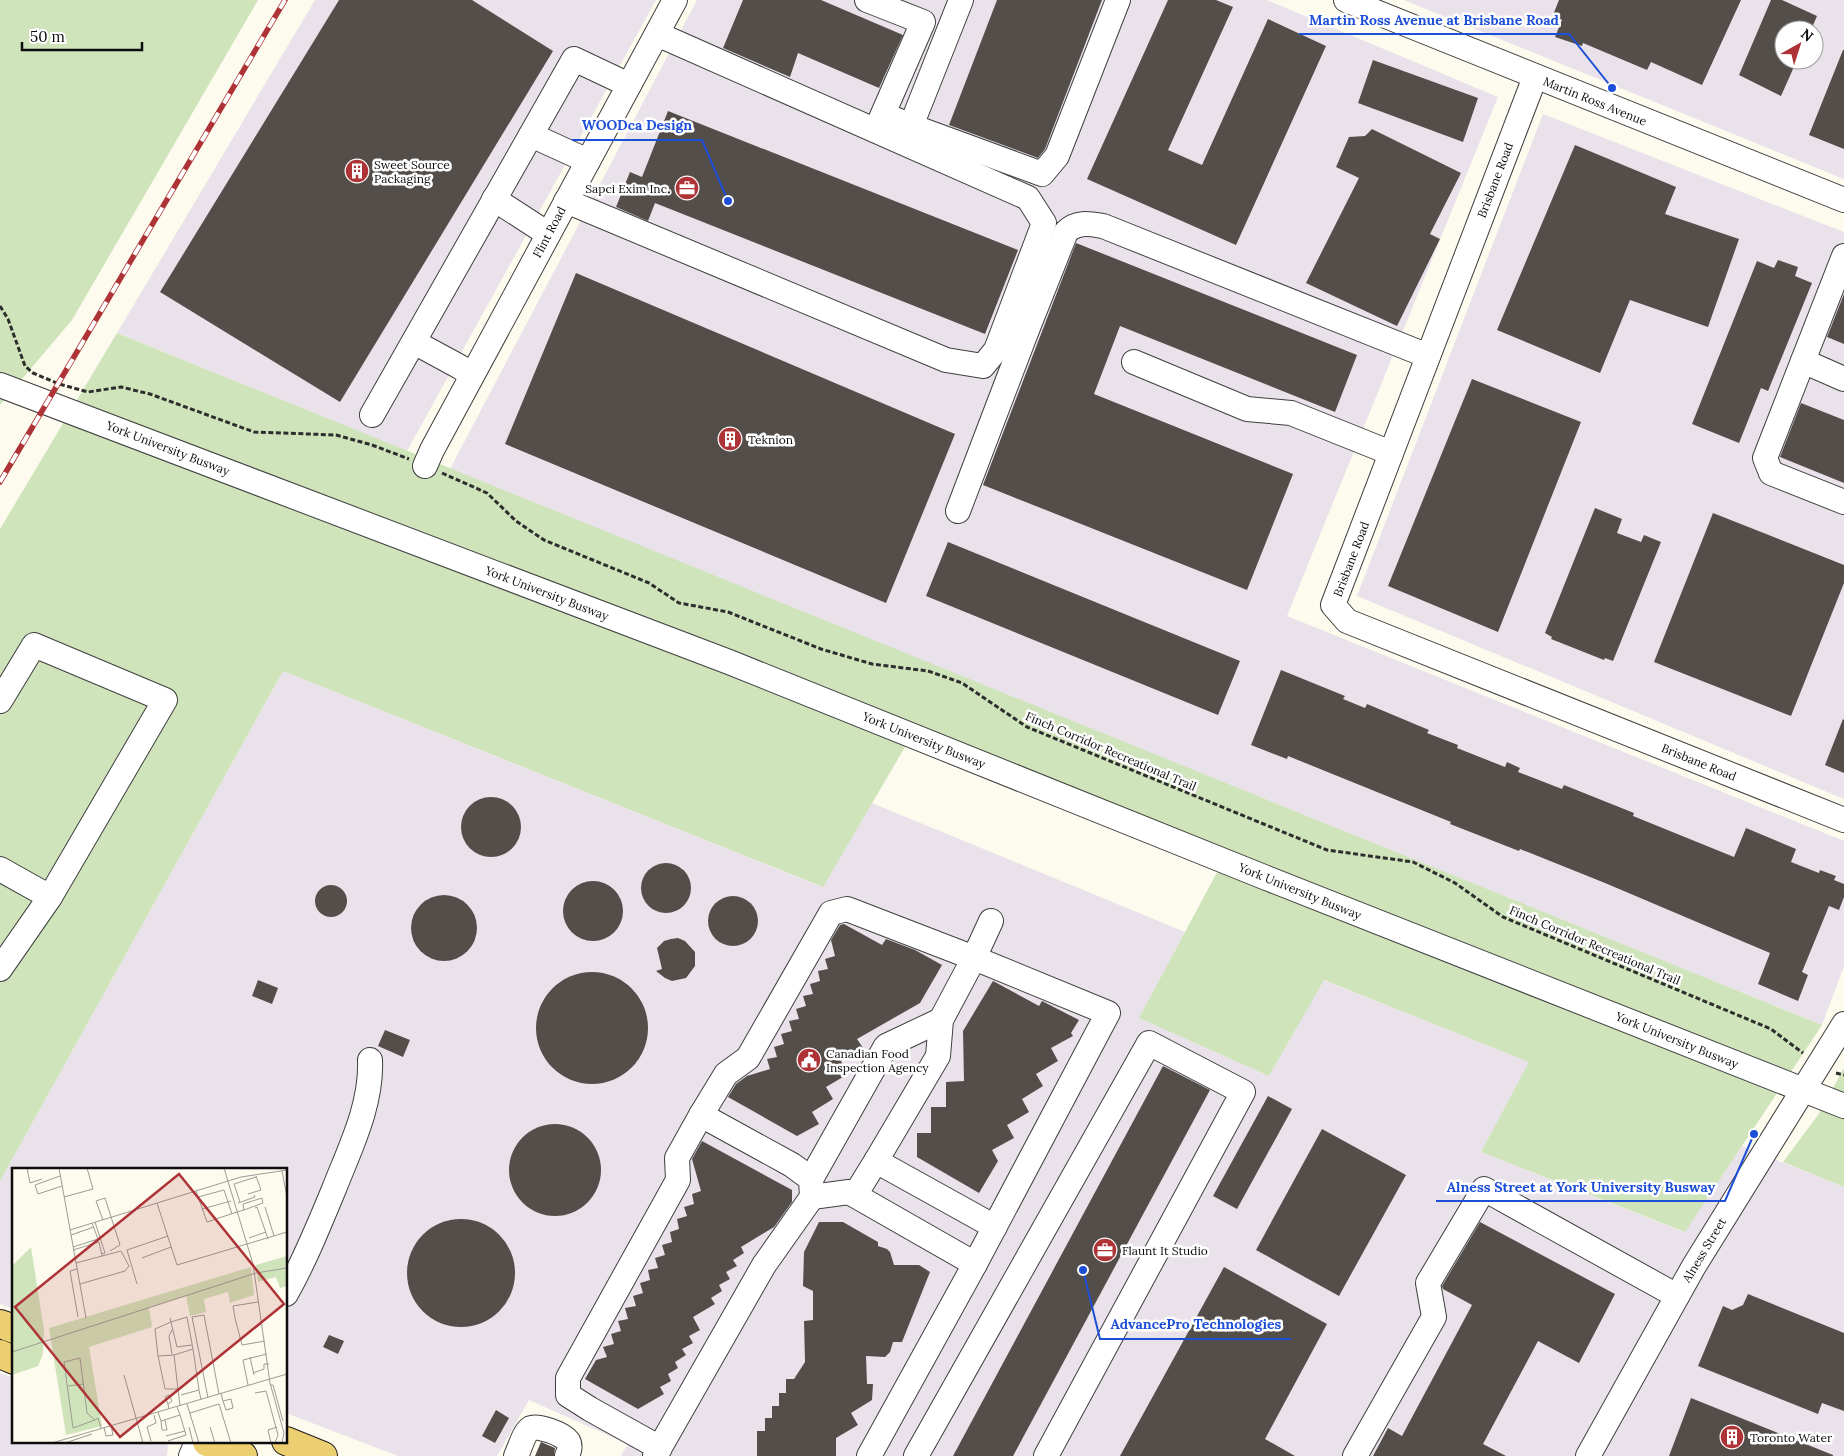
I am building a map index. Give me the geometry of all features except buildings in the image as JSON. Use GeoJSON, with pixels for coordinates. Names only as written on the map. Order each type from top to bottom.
{"type":"FeatureCollection","features":[{"type":"Feature","properties":{"kind":"main road"},"geometry":{"type":"LineString","coordinates":[[0,1354],[12,1359]]}},
{"type":"Feature","properties":{"kind":"main road"},"geometry":{"type":"LineString","coordinates":[[288,1442],[322,1456]]}},
{"type":"Feature","properties":{"kind":"main road"},"geometry":{"type":"LineString","coordinates":[[211,1444],[243,1456]]}},
{"type":"Feature","properties":{"kind":"street","name":"Flint Road"},"geometry":{"type":"LineString","coordinates":[[425,466],[472,375],[675,0]]}},
{"type":"Feature","properties":{"kind":"street"},"geometry":{"type":"LineString","coordinates":[[867,0],[923,22],[880,122]]}},
{"type":"Feature","properties":{"kind":"street"},"geometry":{"type":"LineString","coordinates":[[911,126],[961,0]]}},
{"type":"Feature","properties":{"kind":"street"},"geometry":{"type":"LineString","coordinates":[[880,122],[911,126],[1042,174],[1057,156],[1118,0]]}},
{"type":"Feature","properties":{"kind":"street","name":"Martin Ross Avenue"},"geometry":{"type":"LineString","coordinates":[[1346,0],[1844,200]]}},
{"type":"Feature","properties":{"kind":"street"},"geometry":{"type":"LineString","coordinates":[[566,201],[946,360],[983,366],[996,350],[1044,223],[1028,198],[880,122],[656,34]]}},
{"type":"Feature","properties":{"kind":"street"},"geometry":{"type":"LineString","coordinates":[[372,415],[574,59],[629,85]]}},
{"type":"Feature","properties":{"kind":"street","name":"Brisbane Road"},"geometry":{"type":"LineString","coordinates":[[1535,77],[1333,605],[1347,622],[1844,820]]}},
{"type":"Feature","properties":{"kind":"street"},"geometry":{"type":"LineString","coordinates":[[531,135],[588,161]]}},
{"type":"Feature","properties":{"kind":"street"},"geometry":{"type":"LineString","coordinates":[[494,199],[548,234]]}},
{"type":"Feature","properties":{"kind":"street"},"geometry":{"type":"LineString","coordinates":[[958,511],[1026,330],[1066,232],[1075,226],[1090,224],[1104,226],[1428,356]]}},
{"type":"Feature","properties":{"kind":"street"},"geometry":{"type":"LineString","coordinates":[[1844,256],[1765,458],[1771,473],[1844,502]]}},
{"type":"Feature","properties":{"kind":"street"},"geometry":{"type":"LineString","coordinates":[[414,342],[472,375]]}},
{"type":"Feature","properties":{"kind":"street"},"geometry":{"type":"LineString","coordinates":[[1803,361],[1844,379]]}},
{"type":"Feature","properties":{"kind":"street"},"geometry":{"type":"LineString","coordinates":[[1134,362],[1247,410],[1291,412],[1391,453]]}},
{"type":"Feature","properties":{"kind":"street","name":"York University Busway"},"geometry":{"type":"LineString","coordinates":[[0,385],[720,659],[1264,877],[1844,1106]]}},
{"type":"Feature","properties":{"kind":"street"},"geometry":{"type":"LineString","coordinates":[[0,701],[34,645],[165,700],[50,897],[0,969]]}},
{"type":"Feature","properties":{"kind":"street"},"geometry":{"type":"LineString","coordinates":[[0,869],[50,897]]}},
{"type":"Feature","properties":{"kind":"street"},"geometry":{"type":"LineString","coordinates":[[869,1456],[995,1227],[1108,1013],[847,909],[831,913],[748,1058],[726,1074],[701,1115],[677,1158],[678,1180],[568,1378],[568,1395],[657,1452],[764,1265],[812,1188],[886,1046],[942,1020]]}},
{"type":"Feature","properties":{"kind":"street"},"geometry":{"type":"LineString","coordinates":[[855,1195],[938,1056],[942,1020],[991,920]]}},
{"type":"Feature","properties":{"kind":"street","name":"Alness Street"},"geometry":{"type":"LineString","coordinates":[[1588,1456],[1677,1296],[1844,1024]]}},
{"type":"Feature","properties":{"kind":"street"},"geometry":{"type":"LineString","coordinates":[[916,1456],[1149,1043],[1243,1092],[1046,1456]]}},
{"type":"Feature","properties":{"kind":"street"},"geometry":{"type":"LineString","coordinates":[[288,1290],[303,1264],[363,1113],[370,1074],[370,1060]]}},
{"type":"Feature","properties":{"kind":"street"},"geometry":{"type":"LineString","coordinates":[[701,1115],[792,1165],[812,1188],[848,1192],[855,1195],[975,1264]]}},
{"type":"Feature","properties":{"kind":"street"},"geometry":{"type":"LineString","coordinates":[[876,1161],[995,1227]]}},
{"type":"Feature","properties":{"kind":"street"},"geometry":{"type":"LineString","coordinates":[[1355,1456],[1434,1317],[1428,1284],[1484,1189],[1677,1296]]}},
{"type":"Feature","properties":{"kind":"street"},"geometry":{"type":"LineString","coordinates":[[516,1456],[528,1431],[533,1427],[540,1427],[568,1441],[570,1447],[567,1456]]}},
{"type":"Feature","properties":{"kind":"street"},"geometry":{"type":"LineString","coordinates":[[191,1456],[196,1444]]}},
{"type":"Feature","properties":{"kind":"path","name":"Finch Corridor Recreational Trail"},"geometry":{"type":"LineString","coordinates":[[0,306],[8,319],[26,366],[33,373],[59,384],[88,392],[121,386],[150,394],[254,432],[336,435],[372,445],[486,493],[516,522],[544,540],[649,584],[679,603],[728,612],[821,649],[872,664],[928,671],[962,683],[1026,727],[1327,850],[1413,862],[1455,883],[1503,916],[1771,1029],[1800,1050]]}},
{"type":"Feature","properties":{"kind":"path"},"geometry":{"type":"LineString","coordinates":[[1837,1073],[1844,1075]]}},
{"type":"Feature","properties":{"kind":"shaded area","name":"Sweet Source Packaging"},"geometry":{"type":"Polygon","coordinates":[[[315,0],[656,0],[407,451],[117,333],[315,0]]]}},
{"type":"Feature","properties":{"kind":"shaded area"},"geometry":{"type":"Polygon","coordinates":[[[697,0],[1267,0],[1498,97],[1287,616],[1844,841],[1844,966],[1822,1025],[450,469],[697,0]]]}},
{"type":"Feature","properties":{"kind":"shaded area"},"geometry":{"type":"Polygon","coordinates":[[[1404,0],[1844,0],[1844,179],[1404,0]]]}},
{"type":"Feature","properties":{"kind":"shaded area"},"geometry":{"type":"Polygon","coordinates":[[[1543,114],[1844,232],[1844,799],[1357,596],[1543,114]]]}},
{"type":"Feature","properties":{"kind":"shaded area"},"geometry":{"type":"Polygon","coordinates":[[[283,671],[822,887],[872,803],[1185,932],[1140,1018],[1269,1076],[1323,980],[1530,1062],[1481,1152],[1684,1232],[1742,1146],[1844,1187],[1844,1456],[621,1456],[628,1444],[529,1400],[497,1456],[398,1456],[288,1414],[288,1168],[12,1168],[12,1308],[0,1304],[0,1181],[283,671]]]}},
{"type":"Feature","properties":{"kind":"shaded area"},"geometry":{"type":"Polygon","coordinates":[[[0,1373],[12,1377],[12,1444],[166,1444],[168,1446],[167,1456],[0,1456],[0,1373]]]}},
{"type":"Feature","properties":{"kind":"green space"},"geometry":{"type":"Polygon","coordinates":[[[0,0],[258,0],[72,320],[0,405],[0,0]]]}},
{"type":"Feature","properties":{"kind":"green space"},"geometry":{"type":"Polygon","coordinates":[[[117,333],[1822,1025],[1685,1232],[1481,1152],[1529,1062],[1324,980],[1269,1076],[1139,1018],[1222,863],[912,735],[823,887],[283,671],[0,1181],[0,529],[117,333]]]}},
{"type":"Feature","properties":{"kind":"green space"},"geometry":{"type":"Polygon","coordinates":[[[1844,1068],[1844,1187],[1783,1162],[1818,1115],[1844,1068]]]}},
{"type":"Feature","properties":{"kind":"railway"},"geometry":{"type":"LineString","coordinates":[[0,482],[285,0]]}},
{"type":"Feature","properties":{"kind":"place","name":"Martin Ross Avenue at Brisbane Road"},"geometry":{"type":"Point","coordinates":[1612,88]}},
{"type":"Feature","properties":{"kind":"place","name":"Sweet Source Packaging"},"geometry":{"type":"Point","coordinates":[357,171]}},
{"type":"Feature","properties":{"kind":"place","name":"Sapci Exim Inc."},"geometry":{"type":"Point","coordinates":[687,188]}},
{"type":"Feature","properties":{"kind":"place","name":"WOODca Design"},"geometry":{"type":"Point","coordinates":[728,201]}},
{"type":"Feature","properties":{"kind":"place","name":"Teknion"},"geometry":{"type":"Point","coordinates":[730,439]}},
{"type":"Feature","properties":{"kind":"place","name":"Canadian Food Inspection Agency"},"geometry":{"type":"Point","coordinates":[809,1060]}},
{"type":"Feature","properties":{"kind":"place","name":"Alness Street at York University Busway"},"geometry":{"type":"Point","coordinates":[1754,1134]}},
{"type":"Feature","properties":{"kind":"place","name":"Flaunt It Studio"},"geometry":{"type":"Point","coordinates":[1105,1250]}},
{"type":"Feature","properties":{"kind":"place","name":"AdvancePro Technologies"},"geometry":{"type":"Point","coordinates":[1083,1270]}},
{"type":"Feature","properties":{"kind":"place","name":"Toronto Water"},"geometry":{"type":"Point","coordinates":[1732,1437]}}]}
